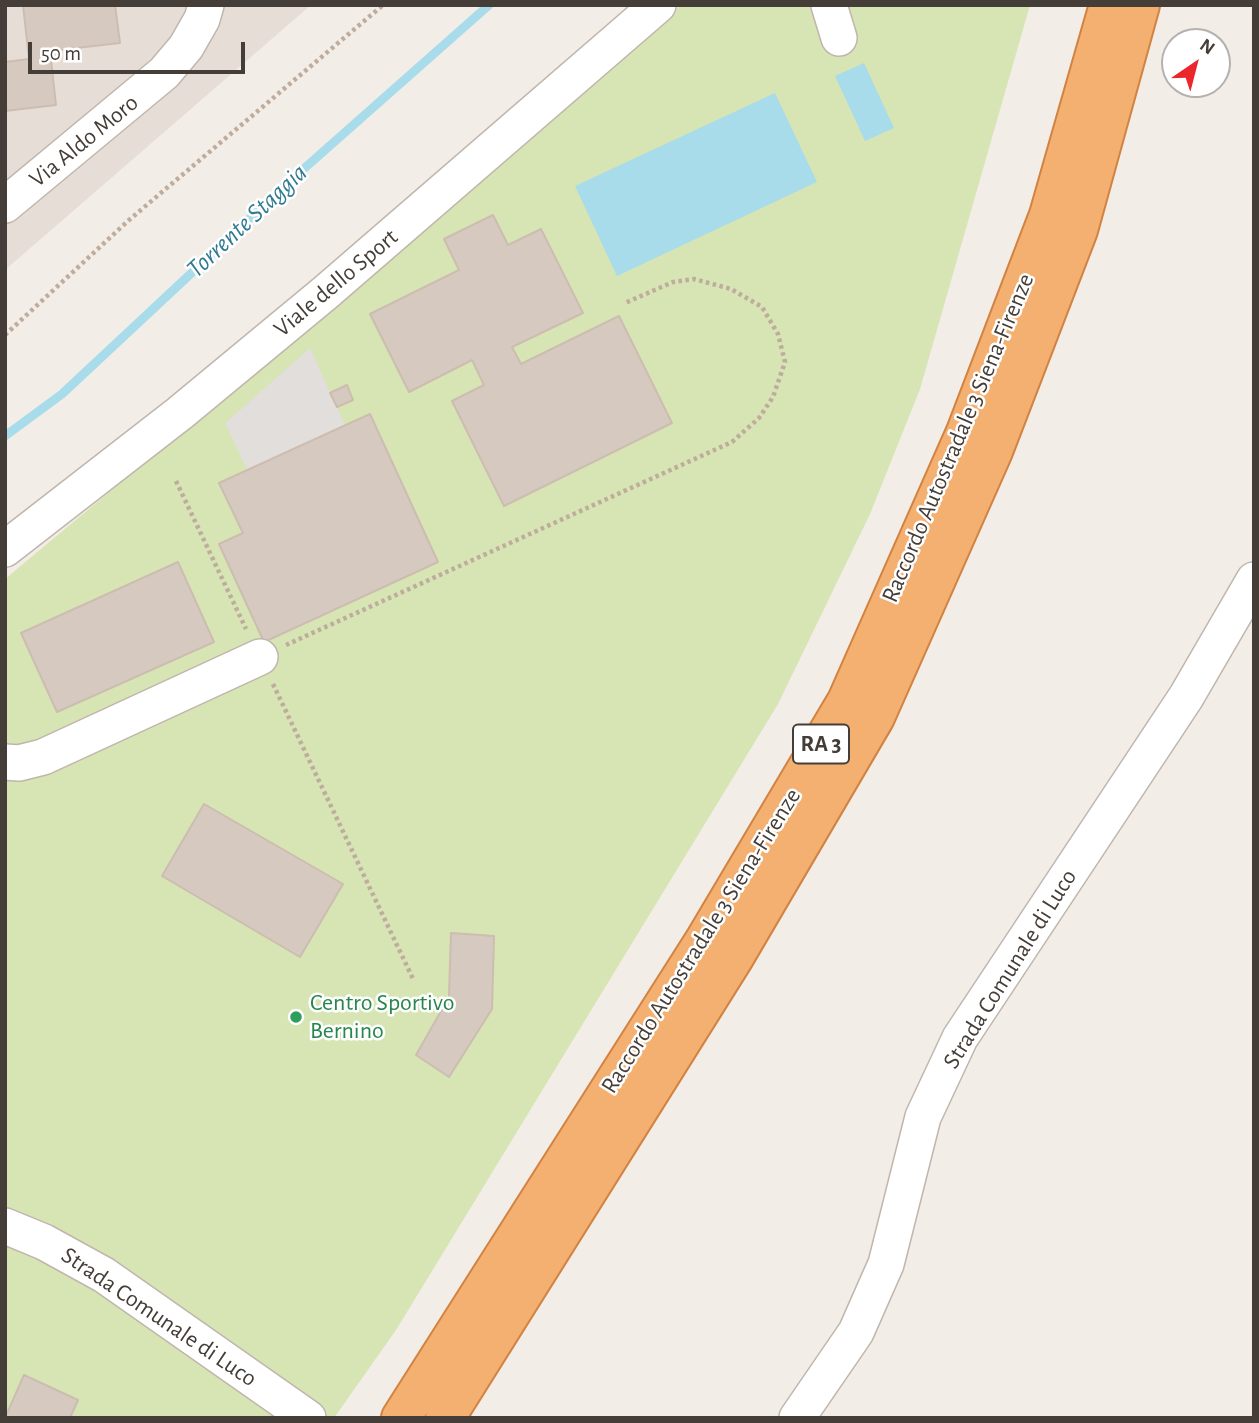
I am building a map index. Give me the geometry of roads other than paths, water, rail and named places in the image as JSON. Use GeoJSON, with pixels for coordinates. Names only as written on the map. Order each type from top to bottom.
{"type":"FeatureCollection","features":[{"type":"Feature","properties":{"kind":"highway","name":"Raccordo Autostradale 3 Siena-Firenze"},"geometry":{"type":"LineString","coordinates":[[401,1418],[705,940],[847,701],[966,432],[1049,215],[1109,5]]}},
{"type":"Feature","properties":{"kind":"highway","name":"Raccordo Autostradale 3 Siena-Firenze"},"geometry":{"type":"LineString","coordinates":[[445,1418],[733,958],[875,717],[993,451],[1078,230],[1140,5]]}},
{"type":"Feature","properties":{"kind":"street","name":"Via Aldo Moro"},"geometry":{"type":"LineString","coordinates":[[5,205],[164,73],[186,47],[206,5]]}},
{"type":"Feature","properties":{"kind":"street","name":"Viale dello Sport"},"geometry":{"type":"LineString","coordinates":[[5,548],[180,413],[315,302],[658,5]]}},
{"type":"Feature","properties":{"kind":"street","name":"Strada Comunale di Luco"},"geometry":{"type":"LineString","coordinates":[[797,1418],[856,1332],[886,1264],[923,1116],[960,1038],[1186,697],[1254,580]]}},
{"type":"Feature","properties":{"kind":"street"},"geometry":{"type":"LineString","coordinates":[[5,762],[19,763],[43,757],[260,657]]}},
{"type":"Feature","properties":{"kind":"street","name":"Strada Comunale di Luco"},"geometry":{"type":"LineString","coordinates":[[5,1226],[44,1242],[104,1275],[307,1417]]}},
{"type":"Feature","properties":{"kind":"water"},"geometry":{"type":"Polygon","coordinates":[[[864,63],[894,128],[865,141],[835,76],[864,63]]]}},
{"type":"Feature","properties":{"kind":"water"},"geometry":{"type":"Polygon","coordinates":[[[775,93],[817,182],[617,276],[575,186],[775,93]]]}},
{"type":"Feature","properties":{"kind":"waterway","name":"Torrente Staggia"},"geometry":{"type":"LineString","coordinates":[[5,436],[62,394],[290,181],[489,5]]}},
{"type":"Feature","properties":{"kind":"place","name":"Centro Sportivo Bernino"},"geometry":{"type":"Point","coordinates":[296,1017]}}]}
